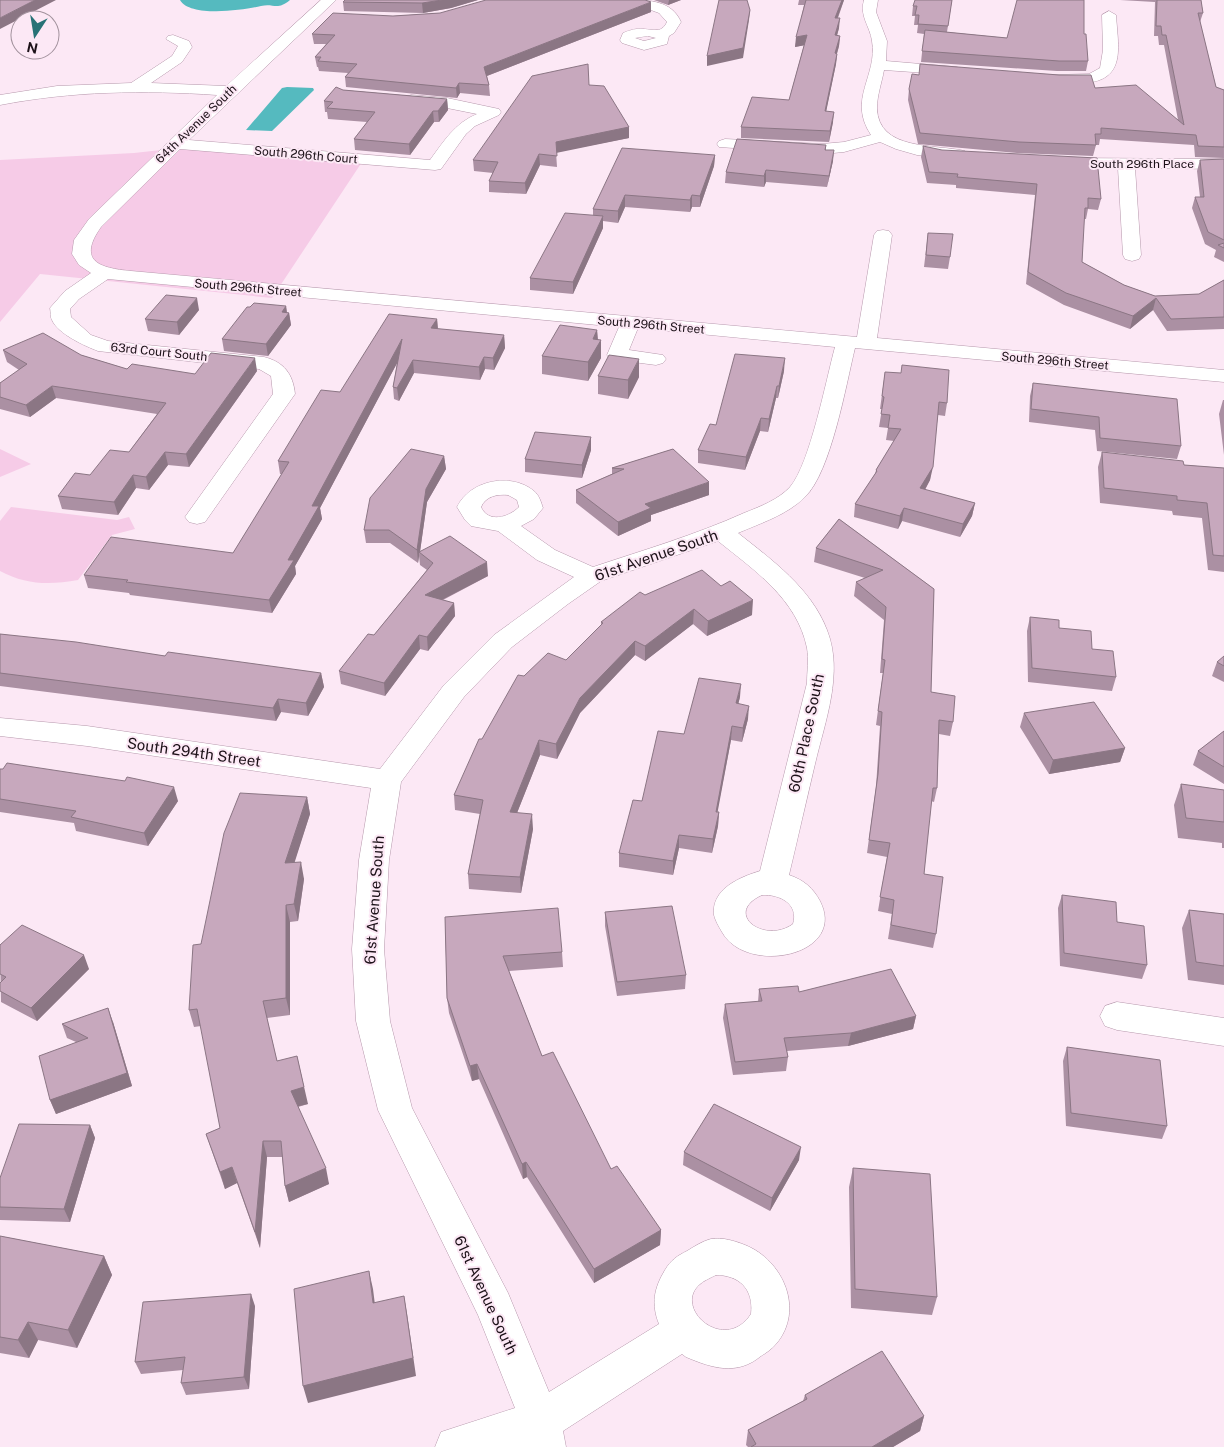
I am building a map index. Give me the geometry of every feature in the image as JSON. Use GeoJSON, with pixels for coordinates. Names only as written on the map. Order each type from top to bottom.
{"type":"FeatureCollection","features":[{"type":"Feature","properties":{"kind":"street","name":"64th Avenue South"},"geometry":{"type":"LineString","coordinates":[[83,259],[80,250],[83,240],[95,223],[230,91],[329,0]]}},
{"type":"Feature","properties":{"kind":"street"},"geometry":{"type":"LineString","coordinates":[[637,0],[662,9],[673,18],[674,22],[671,27],[660,35]]}},
{"type":"Feature","properties":{"kind":"street"},"geometry":{"type":"LineString","coordinates":[[871,0],[869,12],[880,42],[868,116],[875,129],[890,143],[904,147],[977,157]]}},
{"type":"Feature","properties":{"kind":"street"},"geometry":{"type":"LineString","coordinates":[[313,15],[331,16]]}},
{"type":"Feature","properties":{"kind":"street"},"geometry":{"type":"LineString","coordinates":[[1037,77],[1084,79],[1097,77],[1105,73],[1110,65],[1111,56],[1109,15]]}},
{"type":"Feature","properties":{"kind":"street"},"geometry":{"type":"LineString","coordinates":[[135,87],[178,59],[185,47],[184,44],[174,39]]}},
{"type":"Feature","properties":{"kind":"street"},"geometry":{"type":"LineString","coordinates":[[877,65],[967,72]]}},
{"type":"Feature","properties":{"kind":"street"},"geometry":{"type":"LineString","coordinates":[[0,100],[36,94],[135,87],[230,91]]}},
{"type":"Feature","properties":{"kind":"street","name":"South 296th Court"},"geometry":{"type":"LineString","coordinates":[[176,144],[436,165],[460,131],[469,123],[493,112],[447,103],[400,99]]}},
{"type":"Feature","properties":{"kind":"street"},"geometry":{"type":"LineString","coordinates":[[725,144],[822,149],[844,147],[882,137]]}},
{"type":"Feature","properties":{"kind":"street","name":"South 296th Place"},"geometry":{"type":"LineString","coordinates":[[1046,162],[1224,164]]}},
{"type":"Feature","properties":{"kind":"street"},"geometry":{"type":"LineString","coordinates":[[1126,164],[1132,255]]}},
{"type":"Feature","properties":{"kind":"street","name":"61st Avenue South"},"geometry":{"type":"LineString","coordinates":[[543,1434],[494,1306],[394,1110],[377,1039],[373,1021],[368,949],[374,860],[388,780],[454,691],[503,641],[559,598],[592,576],[721,532],[778,507],[798,492],[810,473],[856,343],[883,234]]}},
{"type":"Feature","properties":{"kind":"street","name":"South 296th Street"},"geometry":{"type":"LineString","coordinates":[[83,259],[105,272],[149,278],[1224,376]]}},
{"type":"Feature","properties":{"kind":"street","name":"63rd Court South"},"geometry":{"type":"LineString","coordinates":[[105,272],[72,295],[60,308],[61,319],[69,329],[84,340],[105,347],[264,363],[279,371],[284,380],[284,394],[197,517]]}},
{"type":"Feature","properties":{"kind":"street"},"geometry":{"type":"LineString","coordinates":[[630,323],[617,355],[656,360]]}},
{"type":"Feature","properties":{"kind":"street"},"geometry":{"type":"LineString","coordinates":[[503,524],[546,555],[592,576]]}},
{"type":"Feature","properties":{"kind":"street","name":"60th Place South"},"geometry":{"type":"LineString","coordinates":[[721,532],[787,587],[811,619],[820,649],[820,683],[772,882]]}},
{"type":"Feature","properties":{"kind":"street","name":"South 294th Street"},"geometry":{"type":"LineString","coordinates":[[0,727],[87,736],[388,780]]}},
{"type":"Feature","properties":{"kind":"street"},"geometry":{"type":"LineString","coordinates":[[1116,1016],[1224,1032]]}},
{"type":"Feature","properties":{"kind":"street"},"geometry":{"type":"LineString","coordinates":[[456,1447],[543,1434],[683,1331]]}},
{"type":"Feature","properties":{"kind":"shaded area"},"geometry":{"type":"Polygon","coordinates":[[[176,144],[364,159],[272,298],[40,274],[0,322],[0,160],[134,153],[170,149],[176,144]]]}},
{"type":"Feature","properties":{"kind":"shaded area"},"geometry":{"type":"Polygon","coordinates":[[[0,449],[31,464],[0,477],[0,449]]]}},
{"type":"Feature","properties":{"kind":"shaded area"},"geometry":{"type":"Polygon","coordinates":[[[11,507],[117,520],[129,517],[135,529],[112,535],[78,580],[38,583],[19,579],[0,571],[0,521],[11,507]]]}},
{"type":"Feature","properties":{"kind":"water"},"geometry":{"type":"Polygon","coordinates":[[[180,0],[290,0],[279,6],[265,5],[243,9],[206,11],[186,6],[180,0]]]}},
{"type":"Feature","properties":{"kind":"water"},"geometry":{"type":"Polygon","coordinates":[[[282,88],[313,88],[314,90],[272,131],[246,130],[282,88]]]}},
{"type":"Feature","properties":{"kind":"building"},"geometry":{"type":"Polygon","coordinates":[[[0,0],[35,0],[16,10],[10,10],[10,13],[0,18],[0,0]]]}},
{"type":"Feature","properties":{"kind":"building"},"geometry":{"type":"Polygon","coordinates":[[[345,0],[442,0],[422,3],[343,2],[345,0]]]}},
{"type":"Feature","properties":{"kind":"building"},"geometry":{"type":"Polygon","coordinates":[[[486,0],[645,0],[651,2],[484,67],[489,85],[459,83],[456,88],[345,77],[357,64],[318,61],[321,57],[315,57],[335,35],[312,34],[333,13],[393,16],[440,13],[486,0]]]}},
{"type":"Feature","properties":{"kind":"building"},"geometry":{"type":"Polygon","coordinates":[[[719,0],[747,0],[750,10],[743,48],[707,56],[719,0]]]}},
{"type":"Feature","properties":{"kind":"building"},"geometry":{"type":"Polygon","coordinates":[[[806,0],[842,0],[835,18],[840,18],[835,35],[840,36],[835,53],[837,54],[825,111],[834,112],[830,131],[741,127],[752,97],[789,100],[807,35],[796,37],[806,0]]]}},
{"type":"Feature","properties":{"kind":"building"},"geometry":{"type":"Polygon","coordinates":[[[915,0],[952,0],[948,26],[918,24],[919,15],[915,15],[917,6],[913,6],[915,0]]]}},
{"type":"Feature","properties":{"kind":"building"},"geometry":{"type":"Polygon","coordinates":[[[1017,0],[1084,0],[1084,34],[1086,34],[1088,61],[1059,61],[922,51],[925,30],[1007,38],[1017,0]]]}},
{"type":"Feature","properties":{"kind":"building"},"geometry":{"type":"Polygon","coordinates":[[[1157,0],[1201,0],[1203,13],[1198,13],[1216,87],[1224,90],[1224,147],[1198,146],[1196,135],[1101,128],[1101,134],[1095,134],[1096,145],[1019,142],[920,133],[909,89],[912,74],[919,75],[920,64],[1059,75],[1091,75],[1095,88],[1136,85],[1184,125],[1166,35],[1162,35],[1161,26],[1156,26],[1157,0]]]}},
{"type":"Feature","properties":{"kind":"building"},"geometry":{"type":"Polygon","coordinates":[[[588,64],[589,85],[604,86],[629,127],[556,142],[557,156],[539,154],[525,183],[489,181],[498,162],[473,160],[532,76],[588,64]]]}},
{"type":"Feature","properties":{"kind":"building"},"geometry":{"type":"Polygon","coordinates":[[[336,87],[343,90],[447,99],[438,111],[433,111],[409,144],[354,139],[375,112],[327,108],[333,102],[324,101],[336,87]]]}},
{"type":"Feature","properties":{"kind":"building"},"geometry":{"type":"Polygon","coordinates":[[[737,139],[826,145],[825,150],[834,150],[829,176],[766,170],[764,176],[726,172],[737,139]]]}},
{"type":"Feature","properties":{"kind":"building"},"geometry":{"type":"Polygon","coordinates":[[[923,146],[942,150],[1097,158],[1101,199],[1088,198],[1088,208],[1085,208],[1082,262],[1124,285],[1155,296],[1199,294],[1224,280],[1224,317],[1171,319],[1156,298],[1133,316],[1066,293],[1028,272],[1037,184],[957,177],[958,174],[929,172],[923,146]]]}},
{"type":"Feature","properties":{"kind":"building"},"geometry":{"type":"Polygon","coordinates":[[[622,148],[715,155],[700,196],[692,195],[690,200],[625,195],[618,211],[593,209],[622,148]]]}},
{"type":"Feature","properties":{"kind":"building"},"geometry":{"type":"Polygon","coordinates":[[[1224,159],[1224,240],[1208,232],[1195,197],[1204,197],[1200,160],[1224,159]]]}},
{"type":"Feature","properties":{"kind":"building"},"geometry":{"type":"Polygon","coordinates":[[[565,213],[603,216],[573,282],[530,278],[565,213]]]}},
{"type":"Feature","properties":{"kind":"building"},"geometry":{"type":"Polygon","coordinates":[[[928,233],[953,234],[950,257],[926,255],[928,233]]]}},
{"type":"Feature","properties":{"kind":"building"},"geometry":{"type":"Polygon","coordinates":[[[166,295],[197,298],[177,322],[145,319],[166,295]]]}},
{"type":"Feature","properties":{"kind":"building"},"geometry":{"type":"Polygon","coordinates":[[[254,303],[286,306],[282,312],[289,313],[266,344],[222,339],[247,307],[254,303]]]}},
{"type":"Feature","properties":{"kind":"building"},"geometry":{"type":"Polygon","coordinates":[[[389,314],[437,319],[431,328],[504,335],[493,358],[484,357],[479,367],[413,360],[397,388],[393,387],[402,339],[312,506],[319,506],[288,560],[294,560],[269,600],[84,575],[111,537],[233,553],[289,462],[278,461],[321,390],[340,392],[389,314]]]}},
{"type":"Feature","properties":{"kind":"building"},"geometry":{"type":"Polygon","coordinates":[[[560,325],[597,330],[593,339],[601,340],[588,362],[542,356],[560,325]]]}},
{"type":"Feature","properties":{"kind":"building"},"geometry":{"type":"Polygon","coordinates":[[[43,333],[81,355],[127,369],[132,364],[195,374],[211,353],[255,358],[186,454],[165,452],[146,477],[133,475],[114,502],[58,496],[75,473],[90,475],[110,450],[129,452],[166,403],[52,386],[26,405],[0,397],[0,383],[27,364],[3,350],[43,333]]]}},
{"type":"Feature","properties":{"kind":"building"},"geometry":{"type":"Polygon","coordinates":[[[735,354],[785,358],[769,419],[761,418],[746,457],[698,450],[710,424],[716,425],[735,354]]]}},
{"type":"Feature","properties":{"kind":"building"},"geometry":{"type":"Polygon","coordinates":[[[609,355],[639,359],[628,380],[598,376],[609,355]]]}},
{"type":"Feature","properties":{"kind":"building"},"geometry":{"type":"Polygon","coordinates":[[[902,365],[949,370],[947,403],[939,402],[933,467],[920,488],[975,503],[963,524],[904,508],[900,516],[855,504],[877,471],[901,429],[888,428],[890,415],[881,414],[885,372],[901,373],[902,365]]]}},
{"type":"Feature","properties":{"kind":"building"},"geometry":{"type":"Polygon","coordinates":[[[1033,383],[1177,399],[1181,446],[1100,438],[1099,417],[1031,409],[1033,383]]]}},
{"type":"Feature","properties":{"kind":"building"},"geometry":{"type":"Polygon","coordinates":[[[535,432],[591,437],[582,465],[525,459],[535,432]]]}},
{"type":"Feature","properties":{"kind":"building"},"geometry":{"type":"Polygon","coordinates":[[[411,449],[444,456],[426,489],[417,550],[389,530],[364,530],[370,498],[411,449]]]}},
{"type":"Feature","properties":{"kind":"building"},"geometry":{"type":"Polygon","coordinates":[[[673,449],[709,482],[645,504],[651,508],[618,522],[576,490],[624,469],[612,468],[673,449]]]}},
{"type":"Feature","properties":{"kind":"building"},"geometry":{"type":"Polygon","coordinates":[[[1102,452],[1183,461],[1184,465],[1224,468],[1224,556],[1213,555],[1207,503],[1177,500],[1177,496],[1104,488],[1102,452]]]}},
{"type":"Feature","properties":{"kind":"building"},"geometry":{"type":"Polygon","coordinates":[[[839,519],[934,589],[931,692],[955,696],[953,722],[939,720],[937,788],[933,788],[924,874],[943,877],[936,934],[891,925],[894,900],[880,897],[890,843],[869,840],[878,774],[882,712],[878,711],[885,660],[882,659],[886,607],[856,582],[883,570],[816,548],[839,519]]]}},
{"type":"Feature","properties":{"kind":"building"},"geometry":{"type":"Polygon","coordinates":[[[450,536],[487,562],[425,595],[454,603],[427,637],[419,635],[384,683],[339,671],[368,634],[374,635],[433,563],[419,552],[450,536]]]}},
{"type":"Feature","properties":{"kind":"building"},"geometry":{"type":"Polygon","coordinates":[[[702,570],[721,586],[730,581],[753,600],[708,621],[694,609],[645,646],[635,641],[580,698],[556,744],[539,740],[510,812],[532,814],[520,877],[468,874],[483,800],[454,795],[479,739],[482,739],[518,675],[524,676],[548,653],[566,660],[603,623],[601,622],[640,592],[645,595],[702,570]]]}},
{"type":"Feature","properties":{"kind":"building"},"geometry":{"type":"Polygon","coordinates":[[[1030,617],[1059,620],[1059,628],[1091,631],[1092,649],[1113,651],[1116,677],[1032,668],[1030,617]]]}},
{"type":"Feature","properties":{"kind":"building"},"geometry":{"type":"Polygon","coordinates":[[[0,634],[76,642],[165,656],[168,652],[321,673],[306,703],[278,699],[273,708],[0,673],[0,634]]]}},
{"type":"Feature","properties":{"kind":"building"},"geometry":{"type":"Polygon","coordinates":[[[1224,656],[1224,666],[1217,662],[1224,656]]]}},
{"type":"Feature","properties":{"kind":"building"},"geometry":{"type":"Polygon","coordinates":[[[699,678],[741,684],[736,703],[749,706],[743,728],[732,726],[716,812],[719,812],[713,839],[679,835],[673,861],[619,853],[633,800],[642,801],[658,731],[684,734],[699,678]]]}},
{"type":"Feature","properties":{"kind":"building"},"geometry":{"type":"Polygon","coordinates":[[[1094,702],[1125,748],[1053,760],[1024,713],[1094,702]]]}},
{"type":"Feature","properties":{"kind":"building"},"geometry":{"type":"Polygon","coordinates":[[[1224,731],[1224,767],[1198,751],[1224,731]]]}},
{"type":"Feature","properties":{"kind":"building"},"geometry":{"type":"Polygon","coordinates":[[[7,763],[125,781],[127,777],[174,787],[144,833],[71,817],[76,811],[0,799],[0,769],[3,769],[7,763]]]}},
{"type":"Feature","properties":{"kind":"building"},"geometry":{"type":"Polygon","coordinates":[[[1181,784],[1224,790],[1224,822],[1186,818],[1181,784]]]}},
{"type":"Feature","properties":{"kind":"building"},"geometry":{"type":"Polygon","coordinates":[[[240,793],[307,797],[285,863],[301,862],[294,904],[286,905],[286,998],[263,1001],[277,1061],[297,1056],[304,1087],[291,1091],[326,1168],[285,1186],[281,1141],[263,1141],[255,1232],[232,1167],[220,1172],[206,1134],[220,1128],[197,1009],[189,1010],[193,945],[201,944],[224,833],[240,793]]]}},
{"type":"Feature","properties":{"kind":"building"},"geometry":{"type":"Polygon","coordinates":[[[1062,895],[1116,902],[1117,922],[1144,926],[1147,965],[1064,953],[1062,895]]]}},
{"type":"Feature","properties":{"kind":"building"},"geometry":{"type":"Polygon","coordinates":[[[672,906],[686,975],[617,982],[605,912],[672,906]]]}},
{"type":"Feature","properties":{"kind":"building"},"geometry":{"type":"Polygon","coordinates":[[[558,908],[562,952],[503,956],[542,1056],[553,1052],[611,1169],[617,1166],[661,1230],[594,1269],[526,1162],[522,1164],[477,1064],[470,1066],[447,998],[445,917],[558,908]]]}},
{"type":"Feature","properties":{"kind":"building"},"geometry":{"type":"Polygon","coordinates":[[[1189,910],[1224,914],[1224,966],[1196,962],[1189,910]]]}},
{"type":"Feature","properties":{"kind":"building"},"geometry":{"type":"Polygon","coordinates":[[[22,925],[84,955],[31,1008],[0,991],[0,983],[6,977],[0,974],[0,945],[22,925]]]}},
{"type":"Feature","properties":{"kind":"building"},"geometry":{"type":"Polygon","coordinates":[[[891,969],[916,1016],[851,1033],[784,1038],[788,1057],[735,1062],[725,1004],[762,1001],[759,989],[798,986],[799,992],[891,969]]]}},
{"type":"Feature","properties":{"kind":"building"},"geometry":{"type":"Polygon","coordinates":[[[108,1008],[127,1073],[50,1100],[39,1056],[88,1038],[62,1024],[108,1008]]]}},
{"type":"Feature","properties":{"kind":"building"},"geometry":{"type":"Polygon","coordinates":[[[1067,1047],[1160,1060],[1167,1126],[1071,1113],[1067,1047]]]}},
{"type":"Feature","properties":{"kind":"building"},"geometry":{"type":"Polygon","coordinates":[[[714,1104],[801,1147],[772,1198],[684,1152],[714,1104]]]}},
{"type":"Feature","properties":{"kind":"building"},"geometry":{"type":"Polygon","coordinates":[[[19,1124],[90,1125],[64,1209],[0,1207],[0,1178],[19,1124]]]}},
{"type":"Feature","properties":{"kind":"building"},"geometry":{"type":"Polygon","coordinates":[[[853,1168],[930,1174],[937,1297],[855,1289],[853,1168]]]}},
{"type":"Feature","properties":{"kind":"building"},"geometry":{"type":"Polygon","coordinates":[[[0,1236],[104,1256],[68,1330],[28,1322],[18,1340],[0,1337],[0,1236]]]}},
{"type":"Feature","properties":{"kind":"building"},"geometry":{"type":"Polygon","coordinates":[[[369,1271],[373,1303],[404,1296],[413,1358],[303,1386],[294,1289],[369,1271]]]}},
{"type":"Feature","properties":{"kind":"building"},"geometry":{"type":"Polygon","coordinates":[[[251,1294],[244,1377],[181,1383],[185,1357],[135,1362],[143,1302],[251,1294]]]}},
{"type":"Feature","properties":{"kind":"building"},"geometry":{"type":"Polygon","coordinates":[[[882,1351],[924,1416],[872,1447],[751,1447],[756,1444],[748,1430],[807,1399],[805,1395],[882,1351]]]}}]}
